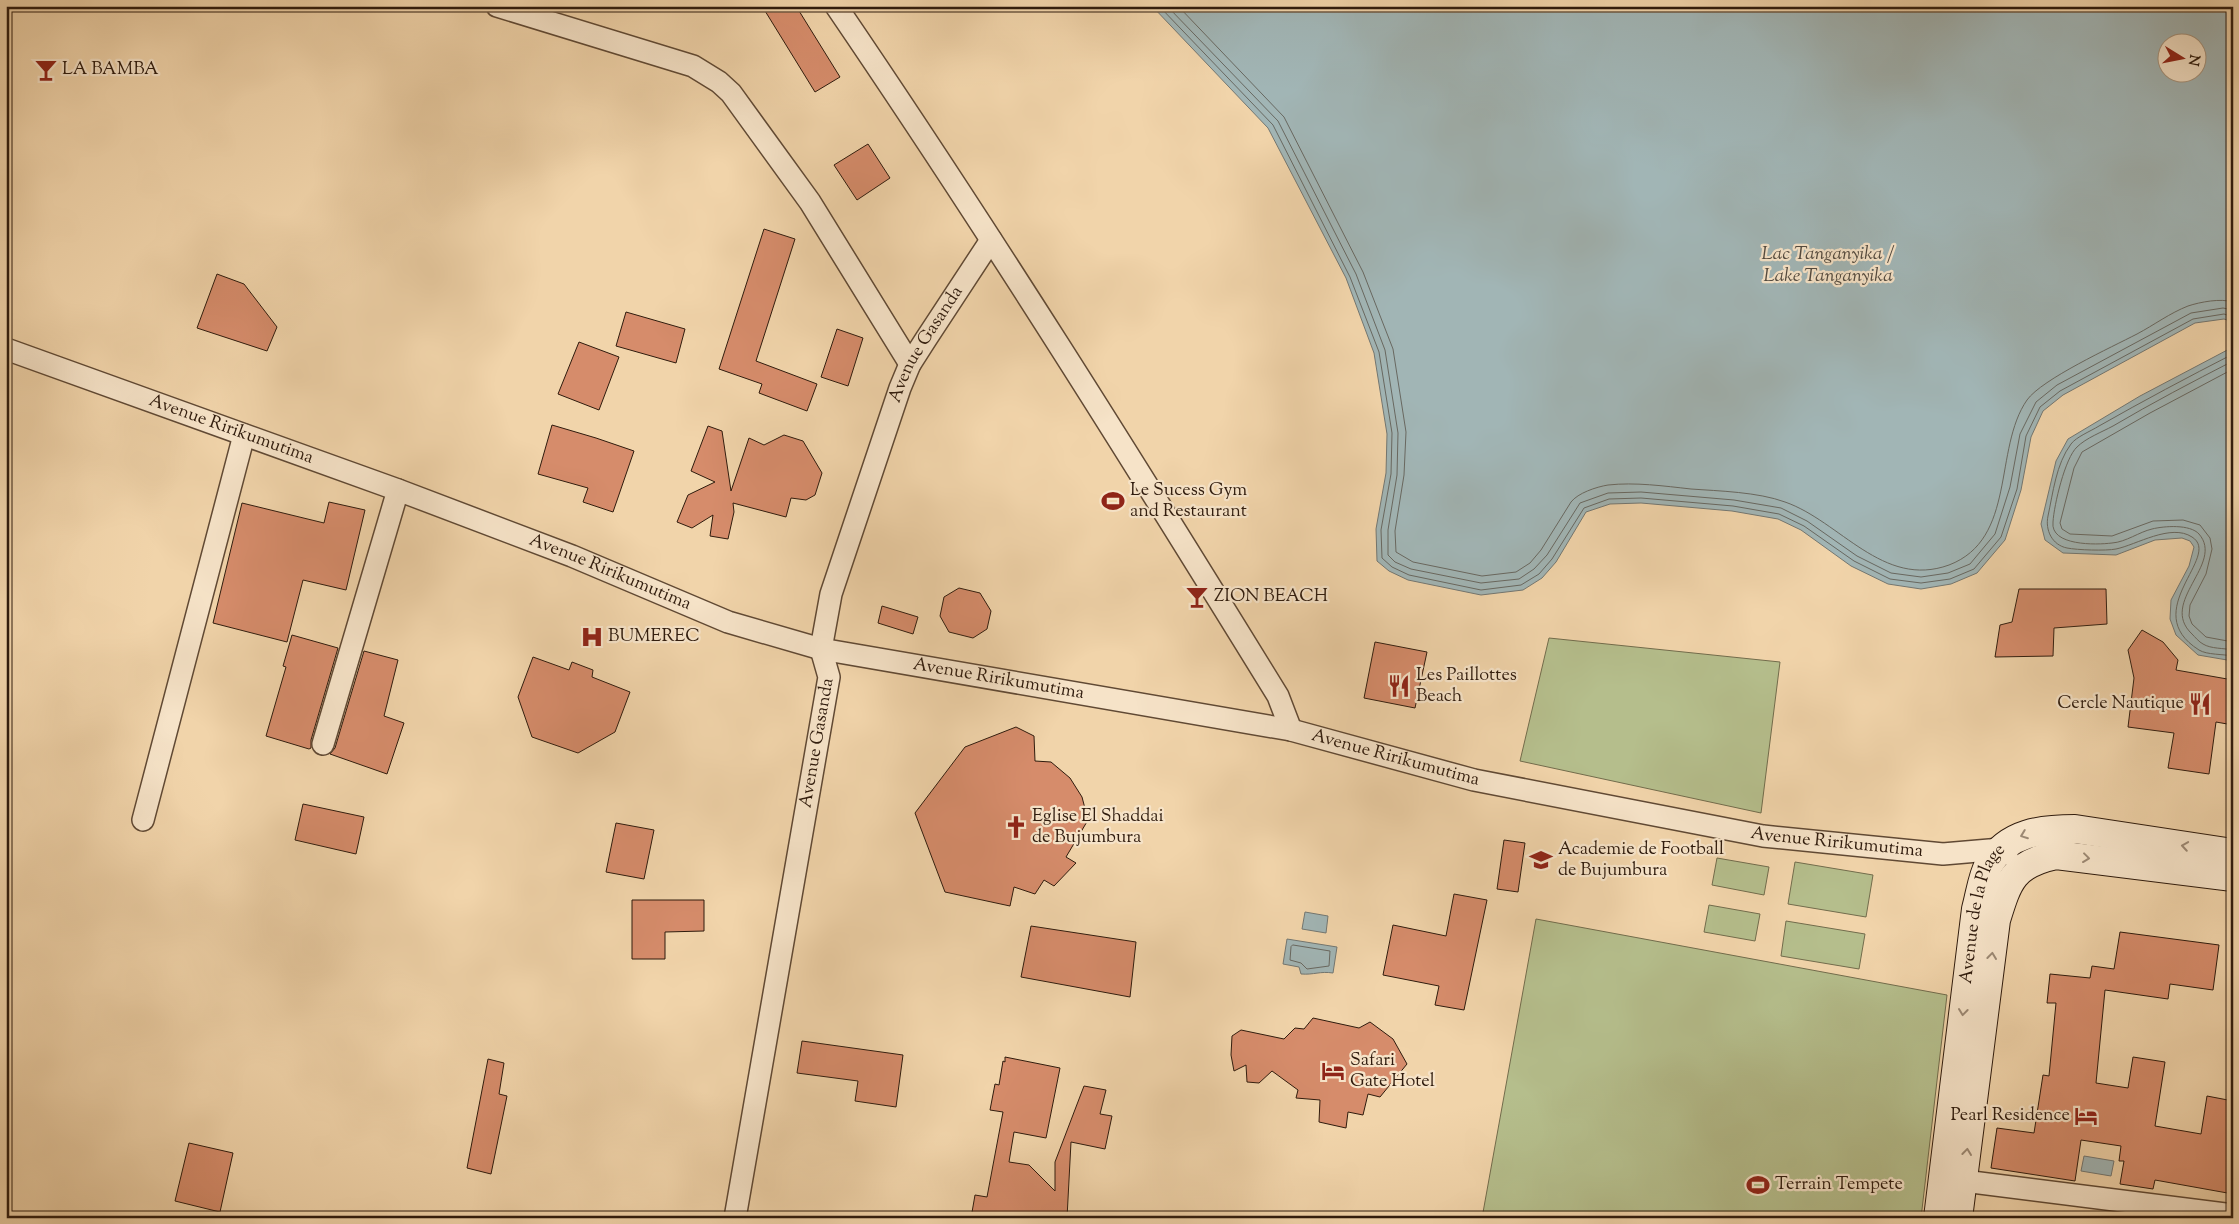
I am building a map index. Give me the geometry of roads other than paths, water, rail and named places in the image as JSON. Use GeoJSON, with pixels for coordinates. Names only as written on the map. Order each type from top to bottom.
{"type":"FeatureCollection","features":[{"type":"Feature","properties":{"kind":"main road","name":"Avenue de la Plage"},"geometry":{"type":"LineString","coordinates":[[1958,1218],[1953,1179],[1976,909],[1989,864],[2002,849],[2017,837],[2050,829],[2075,829],[2233,853]]}},
{"type":"Feature","properties":{"kind":"main road","name":"Avenue de la Plage"},"geometry":{"type":"LineString","coordinates":[[1938,1218],[1953,1179],[1996,920],[2003,897],[2013,878],[2024,865],[2037,859],[2056,855],[2233,877]]}},
{"type":"Feature","properties":{"kind":"street"},"geometry":{"type":"LineString","coordinates":[[497,6],[693,66],[719,82],[731,94],[810,202],[910,364]]}},
{"type":"Feature","properties":{"kind":"street"},"geometry":{"type":"LineString","coordinates":[[836,6],[991,240],[1164,511],[1278,696],[1291,730]]}},
{"type":"Feature","properties":{"kind":"street","name":"Avenue Gasanda"},"geometry":{"type":"LineString","coordinates":[[735,1218],[762,1053],[829,677],[821,649],[831,594],[900,388],[910,364],[991,240]]}},
{"type":"Feature","properties":{"kind":"street","name":"Avenue Ririkumutima"},"geometry":{"type":"LineString","coordinates":[[6,349],[398,490],[572,556],[728,622],[821,649],[1291,730],[1474,780],[1763,836],[1943,854],[2002,849]]}},
{"type":"Feature","properties":{"kind":"street"},"geometry":{"type":"LineString","coordinates":[[143,820],[244,434]]}},
{"type":"Feature","properties":{"kind":"street"},"geometry":{"type":"LineString","coordinates":[[323,744],[398,490]]}},
{"type":"Feature","properties":{"kind":"street"},"geometry":{"type":"LineString","coordinates":[[2002,849],[2024,865]]}},
{"type":"Feature","properties":{"kind":"street"},"geometry":{"type":"LineString","coordinates":[[1953,1179],[2233,1215]]}},
{"type":"Feature","properties":{"kind":"water","name":"Lac Tanganyika / Lake Tanganyika"},"geometry":{"type":"Polygon","coordinates":[[[1152,6],[2233,6],[2233,322],[2224,319],[2195,323],[2063,395],[2043,411],[2031,437],[2021,490],[2005,540],[1977,573],[1951,584],[1921,589],[1888,584],[1851,566],[1801,530],[1778,519],[1732,511],[1641,503],[1610,504],[1586,512],[1556,562],[1542,578],[1523,590],[1481,595],[1408,580],[1389,571],[1377,561],[1376,529],[1386,473],[1387,434],[1374,353],[1346,278],[1268,128],[1152,6]]]}},
{"type":"Feature","properties":{"kind":"water"},"geometry":{"type":"Polygon","coordinates":[[[2233,347],[2233,661],[2198,655],[2176,635],[2170,619],[2171,600],[2189,566],[2194,547],[2190,541],[2182,538],[2155,540],[2116,555],[2063,553],[2045,540],[2041,524],[2056,461],[2068,439],[2140,396],[2233,347]]]}},
{"type":"Feature","properties":{"kind":"water"},"geometry":{"type":"Polygon","coordinates":[[[1305,912],[1328,916],[1326,933],[1302,929],[1305,912]]]}},
{"type":"Feature","properties":{"kind":"water"},"geometry":{"type":"Polygon","coordinates":[[[1287,939],[1337,947],[1333,973],[1301,974],[1299,967],[1283,964],[1287,939]]]}},
{"type":"Feature","properties":{"kind":"water"},"geometry":{"type":"Polygon","coordinates":[[[2084,1156],[2114,1161],[2111,1176],[2081,1171],[2084,1156]]]}},
{"type":"Feature","properties":{"kind":"place","name":"LA BAMBA"},"geometry":{"type":"Point","coordinates":[46,70]}},
{"type":"Feature","properties":{"kind":"place","name":"Le Sucess Gym and Restaurant"},"geometry":{"type":"Point","coordinates":[1113,501]}},
{"type":"Feature","properties":{"kind":"place","name":"ZION BEACH"},"geometry":{"type":"Point","coordinates":[1197,597]}},
{"type":"Feature","properties":{"kind":"place","name":"BUMEREC"},"geometry":{"type":"Point","coordinates":[592,637]}},
{"type":"Feature","properties":{"kind":"place","name":"Les Paillottes Beach"},"geometry":{"type":"Point","coordinates":[1399,686]}},
{"type":"Feature","properties":{"kind":"place","name":"Cercle Nautique"},"geometry":{"type":"Point","coordinates":[2200,704]}},
{"type":"Feature","properties":{"kind":"place","name":"Eglise El Shaddai de Bujumbura"},"geometry":{"type":"Point","coordinates":[1016,827]}},
{"type":"Feature","properties":{"kind":"place","name":"Academie de Football de Bujumbura"},"geometry":{"type":"Point","coordinates":[1541,860]}},
{"type":"Feature","properties":{"kind":"place","name":"Safari Gate Hotel"},"geometry":{"type":"Point","coordinates":[1333,1071]}},
{"type":"Feature","properties":{"kind":"place","name":"Pearl Residence"},"geometry":{"type":"Point","coordinates":[2086,1116]}},
{"type":"Feature","properties":{"kind":"place","name":"Terrain Tempete"},"geometry":{"type":"Point","coordinates":[1758,1185]}}]}
